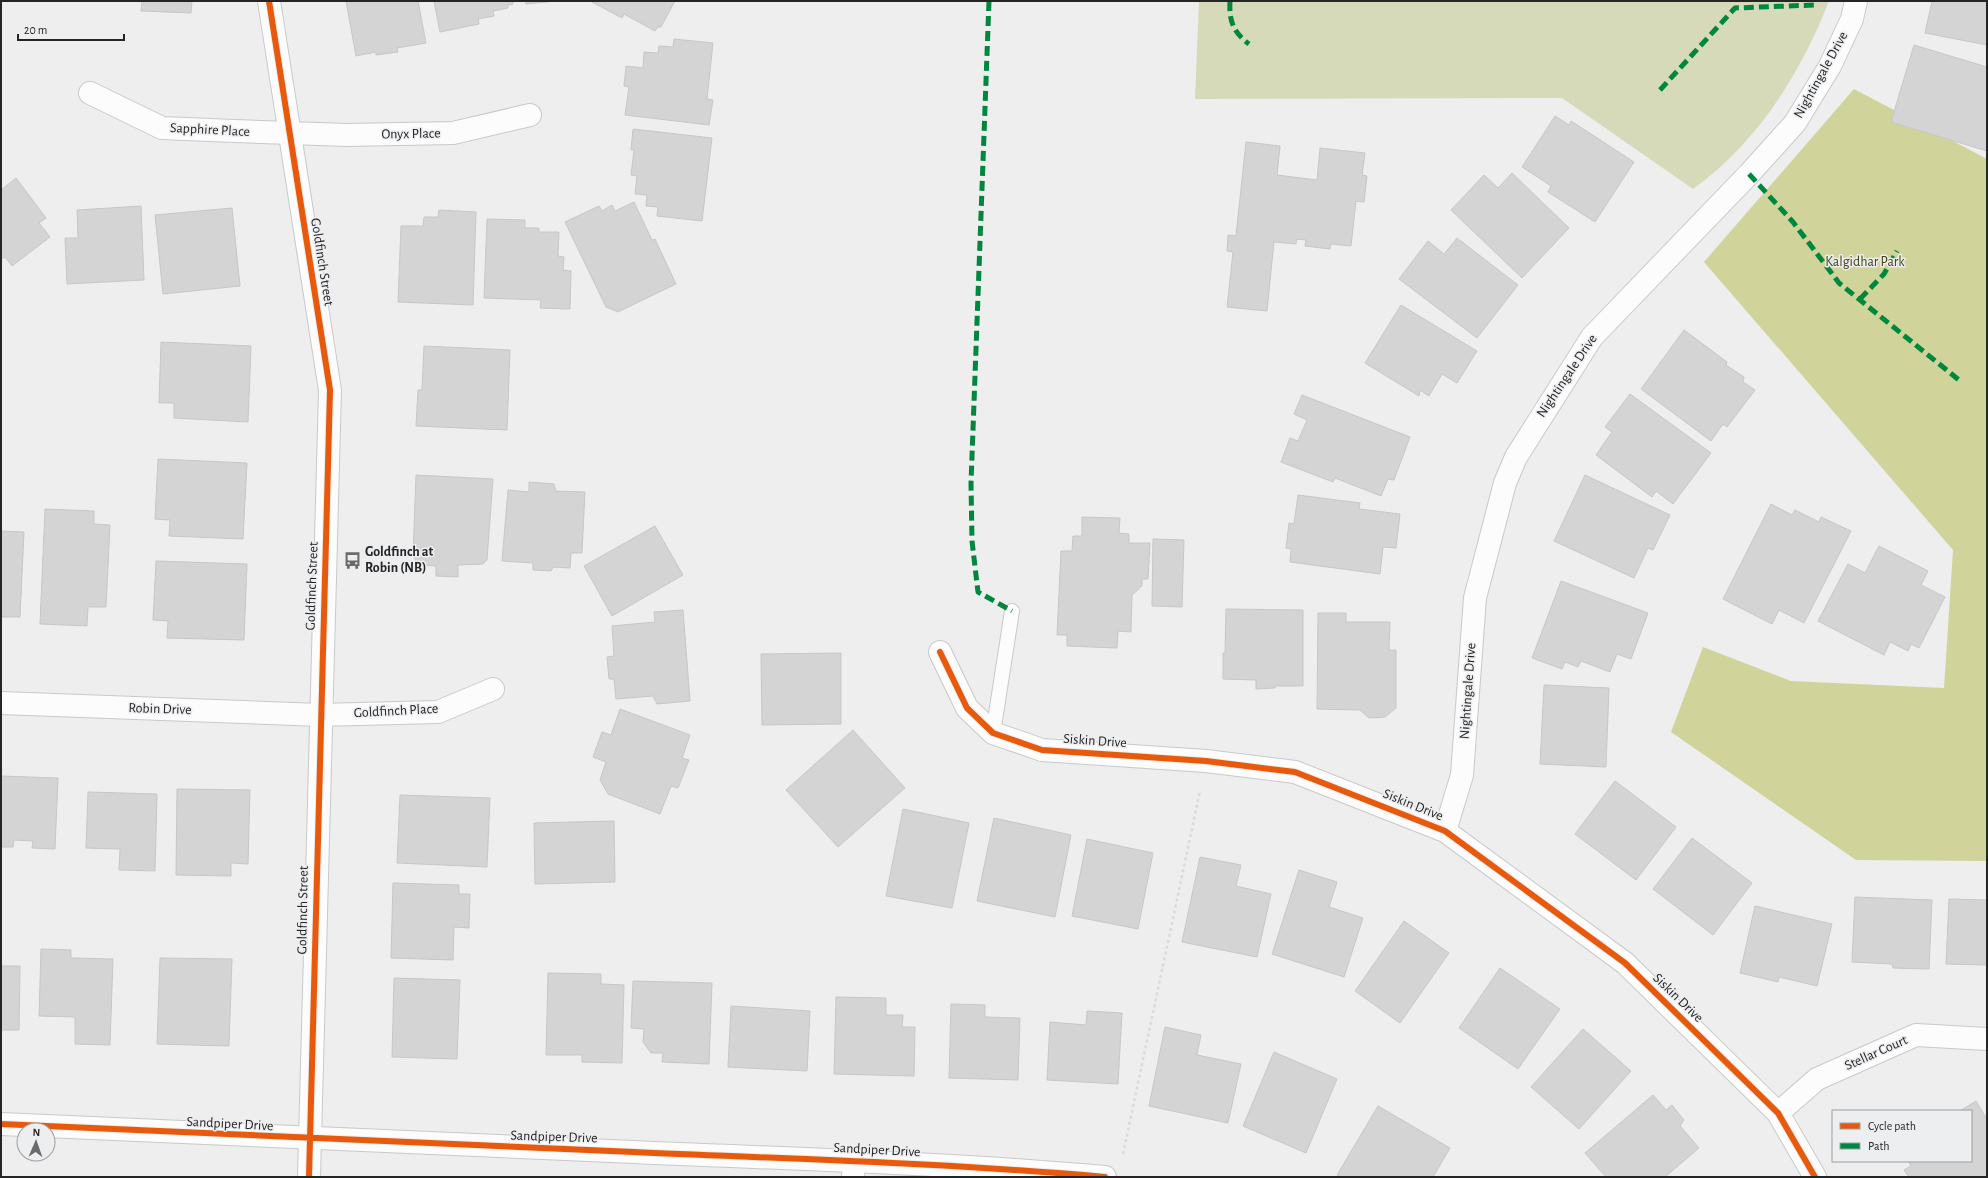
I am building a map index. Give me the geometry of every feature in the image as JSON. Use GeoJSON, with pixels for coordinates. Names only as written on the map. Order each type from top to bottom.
{"type":"FeatureCollection","features":[{"type":"Feature","properties":{"kind":"street","name":"Goldfinch Street"},"geometry":{"type":"LineString","coordinates":[[269,1],[330,390],[320,714],[309,1177]]}},
{"type":"Feature","properties":{"kind":"street","name":"Nightingale Drive"},"geometry":{"type":"LineString","coordinates":[[1445,831],[1462,775],[1475,598],[1505,483],[1516,457],[1592,337],[1749,174],[1795,123],[1830,66],[1852,19],[1856,1]]}},
{"type":"Feature","properties":{"kind":"street","name":"Sapphire Place"},"geometry":{"type":"LineString","coordinates":[[90,93],[162,128],[290,134]]}},
{"type":"Feature","properties":{"kind":"street","name":"Onyx Place"},"geometry":{"type":"LineString","coordinates":[[290,134],[347,135],[453,133],[530,115]]}},
{"type":"Feature","properties":{"kind":"street","name":"Siskin Drive"},"geometry":{"type":"LineString","coordinates":[[940,652],[967,708],[993,733],[1042,750],[1206,761],[1295,772],[1445,831],[1625,963],[1778,1113],[1815,1177]]}},
{"type":"Feature","properties":{"kind":"street","name":"Goldfinch Place"},"geometry":{"type":"LineString","coordinates":[[320,714],[438,712],[493,689]]}},
{"type":"Feature","properties":{"kind":"street","name":"Robin Drive"},"geometry":{"type":"LineString","coordinates":[[1,703],[320,714]]}},
{"type":"Feature","properties":{"kind":"street","name":"Stellar Court"},"geometry":{"type":"LineString","coordinates":[[1778,1113],[1817,1079],[1916,1035],[1987,1039]]}},
{"type":"Feature","properties":{"kind":"street","name":"Sandpiper Drive"},"geometry":{"type":"LineString","coordinates":[[1,1124],[309,1139],[853,1169],[1015,1169],[1105,1177]]}},
{"type":"Feature","properties":{"kind":"lane"},"geometry":{"type":"LineString","coordinates":[[993,733],[1012,611]]}},
{"type":"Feature","properties":{"kind":"path"},"geometry":{"type":"LineString","coordinates":[[1121,1162],[1206,761]]}},
{"type":"Feature","properties":{"kind":"green space"},"geometry":{"type":"Polygon","coordinates":[[[1199,1],[1829,1],[1805,54],[1791,80],[1774,105],[1757,128],[1737,150],[1716,171],[1693,189],[1562,98],[1195,99],[1199,1]]]}},
{"type":"Feature","properties":{"kind":"green space","name":"Kalgidhar Park"},"geometry":{"type":"Polygon","coordinates":[[[1854,89],[1987,159],[1987,861],[1856,860],[1671,732],[1703,647],[1791,681],[1944,688],[1953,550],[1704,262],[1854,89]]]}},
{"type":"Feature","properties":{"kind":"building"},"geometry":{"type":"Polygon","coordinates":[[[142,1],[192,1],[191,13],[141,11],[142,1]]]}},
{"type":"Feature","properties":{"kind":"building"},"geometry":{"type":"Polygon","coordinates":[[[346,1],[418,1],[426,43],[397,48],[398,52],[376,55],[376,52],[356,56],[346,1]]]}},
{"type":"Feature","properties":{"kind":"building"},"geometry":{"type":"Polygon","coordinates":[[[434,1],[513,1],[513,4],[508,5],[508,8],[493,11],[494,16],[478,19],[479,24],[440,32],[434,1]]]}},
{"type":"Feature","properties":{"kind":"building"},"geometry":{"type":"Polygon","coordinates":[[[525,1],[556,1],[526,4],[525,1]]]}},
{"type":"Feature","properties":{"kind":"building"},"geometry":{"type":"Polygon","coordinates":[[[590,1],[675,1],[661,27],[658,27],[655,31],[624,14],[622,18],[590,1]]]}},
{"type":"Feature","properties":{"kind":"building"},"geometry":{"type":"Polygon","coordinates":[[[1932,1],[1987,1],[1987,45],[1925,33],[1932,1]]]}},
{"type":"Feature","properties":{"kind":"building"},"geometry":{"type":"Polygon","coordinates":[[[674,39],[713,43],[707,99],[713,100],[709,125],[625,115],[629,87],[624,86],[626,66],[643,68],[644,52],[658,53],[659,46],[673,47],[674,39]]]}},
{"type":"Feature","properties":{"kind":"building"},"geometry":{"type":"Polygon","coordinates":[[[1914,45],[1987,67],[1987,151],[1891,122],[1914,45]]]}},
{"type":"Feature","properties":{"kind":"building"},"geometry":{"type":"Polygon","coordinates":[[[1555,116],[1569,125],[1571,121],[1634,162],[1595,222],[1548,192],[1551,186],[1522,167],[1555,116]]]}},
{"type":"Feature","properties":{"kind":"building"},"geometry":{"type":"Polygon","coordinates":[[[633,129],[712,138],[702,221],[657,216],[658,207],[646,206],[647,195],[635,194],[637,176],[631,175],[634,150],[631,150],[633,129]]]}},
{"type":"Feature","properties":{"kind":"building"},"geometry":{"type":"Polygon","coordinates":[[[1246,142],[1280,146],[1277,175],[1317,180],[1320,148],[1365,153],[1362,175],[1367,176],[1364,202],[1356,201],[1351,246],[1331,244],[1330,249],[1305,246],[1306,240],[1297,239],[1296,244],[1274,242],[1267,311],[1227,307],[1233,252],[1227,251],[1228,235],[1236,236],[1246,142]]]}},
{"type":"Feature","properties":{"kind":"building"},"geometry":{"type":"Polygon","coordinates":[[[1512,173],[1569,228],[1522,278],[1451,210],[1484,175],[1498,188],[1512,173]]]}},
{"type":"Feature","properties":{"kind":"building"},"geometry":{"type":"Polygon","coordinates":[[[16,178],[46,218],[39,223],[50,237],[12,266],[5,257],[1,259],[1,190],[16,178]]]}},
{"type":"Feature","properties":{"kind":"building"},"geometry":{"type":"Polygon","coordinates":[[[634,202],[652,240],[655,239],[676,284],[618,312],[606,307],[565,222],[599,206],[602,211],[612,205],[615,211],[634,202]]]}},
{"type":"Feature","properties":{"kind":"building"},"geometry":{"type":"Polygon","coordinates":[[[141,206],[144,280],[67,284],[65,238],[78,238],[77,210],[141,206]]]}},
{"type":"Feature","properties":{"kind":"building"},"geometry":{"type":"Polygon","coordinates":[[[232,208],[240,286],[163,294],[155,215],[232,208]]]}},
{"type":"Feature","properties":{"kind":"building"},"geometry":{"type":"Polygon","coordinates":[[[439,210],[476,212],[473,305],[398,302],[401,226],[423,226],[424,217],[438,217],[439,210]]]}},
{"type":"Feature","properties":{"kind":"building"},"geometry":{"type":"Polygon","coordinates":[[[487,219],[525,220],[525,228],[539,228],[539,232],[559,232],[558,256],[564,257],[563,270],[571,271],[570,309],[540,308],[541,300],[484,298],[487,219]]]}},
{"type":"Feature","properties":{"kind":"building"},"geometry":{"type":"Polygon","coordinates":[[[1457,238],[1518,285],[1477,338],[1399,279],[1428,241],[1444,254],[1457,238]]]}},
{"type":"Feature","properties":{"kind":"building"},"geometry":{"type":"Polygon","coordinates":[[[1401,305],[1477,351],[1457,383],[1442,374],[1429,396],[1420,390],[1419,396],[1365,363],[1401,305]]]}},
{"type":"Feature","properties":{"kind":"building"},"geometry":{"type":"Polygon","coordinates":[[[1684,330],[1727,362],[1726,365],[1744,377],[1743,382],[1755,390],[1727,427],[1723,424],[1711,441],[1641,389],[1684,330]]]}},
{"type":"Feature","properties":{"kind":"building"},"geometry":{"type":"Polygon","coordinates":[[[161,342],[251,346],[248,422],[174,418],[174,403],[159,403],[161,342]]]}},
{"type":"Feature","properties":{"kind":"building"},"geometry":{"type":"Polygon","coordinates":[[[424,346],[510,350],[507,430],[416,426],[418,390],[422,390],[424,346]]]}},
{"type":"Feature","properties":{"kind":"building"},"geometry":{"type":"Polygon","coordinates":[[[1630,394],[1711,453],[1673,504],[1656,491],[1652,497],[1596,455],[1612,432],[1605,427],[1630,394]]]}},
{"type":"Feature","properties":{"kind":"building"},"geometry":{"type":"Polygon","coordinates":[[[1302,395],[1410,437],[1394,480],[1388,479],[1381,496],[1335,478],[1333,482],[1281,462],[1290,438],[1298,441],[1307,420],[1294,414],[1302,395]]]}},
{"type":"Feature","properties":{"kind":"building"},"geometry":{"type":"Polygon","coordinates":[[[158,459],[247,463],[243,539],[169,536],[170,520],[155,519],[158,459]]]}},
{"type":"Feature","properties":{"kind":"building"},"geometry":{"type":"Polygon","coordinates":[[[416,475],[493,479],[487,560],[483,564],[458,565],[458,577],[436,576],[436,566],[423,565],[416,561],[413,555],[416,475]]]}},
{"type":"Feature","properties":{"kind":"building"},"geometry":{"type":"Polygon","coordinates":[[[1585,475],[1670,515],[1653,550],[1648,548],[1634,578],[1554,541],[1585,475]]]}},
{"type":"Feature","properties":{"kind":"building"},"geometry":{"type":"Polygon","coordinates":[[[529,482],[554,484],[556,491],[585,492],[582,553],[571,553],[570,568],[553,567],[551,571],[533,570],[533,563],[502,561],[508,490],[529,492],[529,482]]]}},
{"type":"Feature","properties":{"kind":"building"},"geometry":{"type":"Polygon","coordinates":[[[1298,495],[1360,503],[1359,509],[1400,514],[1396,548],[1383,547],[1380,574],[1290,562],[1291,549],[1286,548],[1289,523],[1294,524],[1298,495]]]}},
{"type":"Feature","properties":{"kind":"building"},"geometry":{"type":"Polygon","coordinates":[[[1771,504],[1792,515],[1795,510],[1819,522],[1821,517],[1851,531],[1804,623],[1779,610],[1772,624],[1723,599],[1771,504]]]}},
{"type":"Feature","properties":{"kind":"building"},"geometry":{"type":"Polygon","coordinates":[[[45,509],[94,511],[94,524],[110,525],[106,607],[88,607],[87,626],[40,624],[45,509]]]}},
{"type":"Feature","properties":{"kind":"building"},"geometry":{"type":"Polygon","coordinates":[[[1082,517],[1120,518],[1119,533],[1129,534],[1129,543],[1150,543],[1148,579],[1142,579],[1142,586],[1132,595],[1131,632],[1118,631],[1117,648],[1067,646],[1067,635],[1057,635],[1061,551],[1072,551],[1073,536],[1082,536],[1082,517]]]}},
{"type":"Feature","properties":{"kind":"building"},"geometry":{"type":"Polygon","coordinates":[[[655,526],[683,575],[612,616],[584,566],[655,526]]]}},
{"type":"Feature","properties":{"kind":"building"},"geometry":{"type":"Polygon","coordinates":[[[1,531],[24,532],[20,617],[1,617],[1,531]]]}},
{"type":"Feature","properties":{"kind":"building"},"geometry":{"type":"Polygon","coordinates":[[[1153,539],[1184,540],[1182,607],[1152,606],[1153,539]]]}},
{"type":"Feature","properties":{"kind":"building"},"geometry":{"type":"Polygon","coordinates":[[[1879,546],[1928,571],[1921,585],[1945,597],[1919,648],[1911,644],[1908,651],[1890,642],[1884,655],[1818,621],[1848,564],[1865,573],[1879,546]]]}},
{"type":"Feature","properties":{"kind":"building"},"geometry":{"type":"Polygon","coordinates":[[[156,561],[247,564],[244,640],[167,638],[168,621],[153,620],[156,561]]]}},
{"type":"Feature","properties":{"kind":"building"},"geometry":{"type":"Polygon","coordinates":[[[1561,581],[1648,613],[1631,659],[1617,654],[1610,672],[1581,661],[1578,667],[1565,662],[1562,669],[1532,658],[1561,581]]]}},
{"type":"Feature","properties":{"kind":"building"},"geometry":{"type":"Polygon","coordinates":[[[1226,609],[1303,610],[1303,686],[1275,686],[1275,688],[1256,689],[1256,680],[1223,679],[1226,609]]]}},
{"type":"Feature","properties":{"kind":"building"},"geometry":{"type":"Polygon","coordinates":[[[683,610],[690,701],[657,704],[653,696],[616,699],[614,679],[609,679],[607,657],[614,656],[612,626],[655,622],[654,612],[683,610]]]}},
{"type":"Feature","properties":{"kind":"building"},"geometry":{"type":"Polygon","coordinates":[[[1318,613],[1346,613],[1346,622],[1390,622],[1389,650],[1396,650],[1396,708],[1385,717],[1369,718],[1360,710],[1317,709],[1318,613]]]}},
{"type":"Feature","properties":{"kind":"building"},"geometry":{"type":"Polygon","coordinates":[[[841,653],[841,724],[762,725],[761,654],[841,653]]]}},
{"type":"Feature","properties":{"kind":"building"},"geometry":{"type":"Polygon","coordinates":[[[1544,685],[1609,688],[1606,767],[1540,764],[1544,685]]]}},
{"type":"Feature","properties":{"kind":"building"},"geometry":{"type":"Polygon","coordinates":[[[620,709],[690,735],[682,758],[689,760],[678,788],[671,786],[660,814],[608,794],[600,780],[606,762],[593,757],[602,732],[611,735],[620,709]]]}},
{"type":"Feature","properties":{"kind":"building"},"geometry":{"type":"Polygon","coordinates":[[[853,730],[905,788],[838,847],[786,790],[853,730]]]}},
{"type":"Feature","properties":{"kind":"building"},"geometry":{"type":"Polygon","coordinates":[[[1,776],[58,778],[55,849],[32,848],[33,841],[14,840],[13,847],[1,847],[1,776]]]}},
{"type":"Feature","properties":{"kind":"building"},"geometry":{"type":"Polygon","coordinates":[[[1615,781],[1676,827],[1636,880],[1575,834],[1615,781]]]}},
{"type":"Feature","properties":{"kind":"building"},"geometry":{"type":"Polygon","coordinates":[[[177,789],[250,790],[248,864],[231,863],[231,876],[176,875],[177,789]]]}},
{"type":"Feature","properties":{"kind":"building"},"geometry":{"type":"Polygon","coordinates":[[[88,792],[157,794],[155,871],[119,870],[120,849],[86,848],[88,792]]]}},
{"type":"Feature","properties":{"kind":"building"},"geometry":{"type":"Polygon","coordinates":[[[400,795],[490,798],[487,867],[397,863],[400,795]]]}},
{"type":"Feature","properties":{"kind":"building"},"geometry":{"type":"Polygon","coordinates":[[[903,809],[969,823],[952,908],[886,896],[903,809]]]}},
{"type":"Feature","properties":{"kind":"building"},"geometry":{"type":"Polygon","coordinates":[[[994,818],[1071,835],[1055,917],[977,901],[994,818]]]}},
{"type":"Feature","properties":{"kind":"building"},"geometry":{"type":"Polygon","coordinates":[[[614,821],[615,882],[535,884],[534,823],[614,821]]]}},
{"type":"Feature","properties":{"kind":"building"},"geometry":{"type":"Polygon","coordinates":[[[1692,838],[1752,883],[1713,935],[1653,889],[1692,838]]]}},
{"type":"Feature","properties":{"kind":"building"},"geometry":{"type":"Polygon","coordinates":[[[1087,839],[1153,853],[1138,929],[1072,916],[1087,839]]]}},
{"type":"Feature","properties":{"kind":"building"},"geometry":{"type":"Polygon","coordinates":[[[1200,857],[1241,865],[1236,886],[1271,894],[1257,957],[1182,942],[1200,857]]]}},
{"type":"Feature","properties":{"kind":"building"},"geometry":{"type":"Polygon","coordinates":[[[1299,870],[1337,882],[1329,907],[1363,918],[1344,977],[1272,954],[1299,870]]]}},
{"type":"Feature","properties":{"kind":"building"},"geometry":{"type":"Polygon","coordinates":[[[393,883],[459,885],[459,894],[470,894],[469,928],[454,927],[453,960],[391,958],[393,883]]]}},
{"type":"Feature","properties":{"kind":"building"},"geometry":{"type":"Polygon","coordinates":[[[1855,897],[1932,900],[1929,969],[1893,968],[1892,964],[1852,962],[1855,897]]]}},
{"type":"Feature","properties":{"kind":"building"},"geometry":{"type":"Polygon","coordinates":[[[1949,899],[1987,900],[1987,965],[1946,964],[1949,899]]]}},
{"type":"Feature","properties":{"kind":"building"},"geometry":{"type":"Polygon","coordinates":[[[1755,906],[1832,924],[1817,986],[1779,977],[1778,982],[1740,973],[1755,906]]]}},
{"type":"Feature","properties":{"kind":"building"},"geometry":{"type":"Polygon","coordinates":[[[1404,921],[1449,953],[1400,1023],[1355,991],[1404,921]]]}},
{"type":"Feature","properties":{"kind":"building"},"geometry":{"type":"Polygon","coordinates":[[[41,949],[71,950],[71,958],[113,959],[110,1045],[75,1044],[75,1017],[39,1016],[41,949]]]}},
{"type":"Feature","properties":{"kind":"building"},"geometry":{"type":"Polygon","coordinates":[[[160,958],[232,959],[229,1046],[157,1044],[160,958]]]}},
{"type":"Feature","properties":{"kind":"building"},"geometry":{"type":"Polygon","coordinates":[[[1,966],[20,966],[19,1030],[1,1030],[1,966]]]}},
{"type":"Feature","properties":{"kind":"building"},"geometry":{"type":"Polygon","coordinates":[[[1500,968],[1560,1009],[1518,1069],[1459,1028],[1500,968]]]}},
{"type":"Feature","properties":{"kind":"building"},"geometry":{"type":"Polygon","coordinates":[[[548,973],[601,974],[601,984],[624,985],[622,1063],[582,1062],[582,1055],[546,1055],[548,973]]]}},
{"type":"Feature","properties":{"kind":"building"},"geometry":{"type":"Polygon","coordinates":[[[394,978],[460,980],[457,1059],[392,1057],[394,978]]]}},
{"type":"Feature","properties":{"kind":"building"},"geometry":{"type":"Polygon","coordinates":[[[633,981],[712,983],[709,1064],[662,1062],[663,1053],[651,1053],[643,1042],[644,1029],[631,1028],[633,981]]]}},
{"type":"Feature","properties":{"kind":"building"},"geometry":{"type":"Polygon","coordinates":[[[836,997],[886,998],[886,1015],[903,1015],[902,1027],[915,1027],[914,1076],[834,1074],[836,997]]]}},
{"type":"Feature","properties":{"kind":"building"},"geometry":{"type":"Polygon","coordinates":[[[951,1004],[985,1005],[985,1017],[1020,1018],[1018,1080],[949,1078],[951,1004]]]}},
{"type":"Feature","properties":{"kind":"building"},"geometry":{"type":"Polygon","coordinates":[[[731,1006],[810,1011],[807,1071],[728,1067],[731,1006]]]}},
{"type":"Feature","properties":{"kind":"building"},"geometry":{"type":"Polygon","coordinates":[[[1087,1011],[1122,1013],[1118,1084],[1047,1080],[1050,1022],[1086,1025],[1087,1011]]]}},
{"type":"Feature","properties":{"kind":"building"},"geometry":{"type":"Polygon","coordinates":[[[1165,1027],[1201,1035],[1197,1055],[1241,1064],[1228,1123],[1149,1106],[1165,1027]]]}},
{"type":"Feature","properties":{"kind":"building"},"geometry":{"type":"Polygon","coordinates":[[[1583,1029],[1631,1071],[1579,1129],[1531,1087],[1583,1029]]]}},
{"type":"Feature","properties":{"kind":"building"},"geometry":{"type":"Polygon","coordinates":[[[1274,1052],[1337,1079],[1306,1153],[1243,1126],[1274,1052]]]}},
{"type":"Feature","properties":{"kind":"building"},"geometry":{"type":"Polygon","coordinates":[[[1653,1095],[1666,1110],[1672,1105],[1684,1120],[1680,1126],[1699,1148],[1665,1177],[1606,1177],[1585,1153],[1653,1095]]]}},
{"type":"Feature","properties":{"kind":"building"},"geometry":{"type":"Polygon","coordinates":[[[1976,1101],[1987,1119],[1987,1177],[1909,1177],[1904,1170],[1911,1166],[1909,1162],[1972,1162],[1972,1110],[1962,1110],[1976,1101]]]}},
{"type":"Feature","properties":{"kind":"building"},"geometry":{"type":"Polygon","coordinates":[[[1378,1106],[1450,1148],[1433,1177],[1341,1177],[1337,1175],[1378,1106]]]}},
{"type":"Feature","properties":{"kind":"marked path"},"geometry":{"type":"LineString","coordinates":[[989,1],[971,483],[972,541],[978,592],[1012,611]]}},
{"type":"Feature","properties":{"kind":"marked path"},"geometry":{"type":"LineString","coordinates":[[1230,1],[1230,14],[1233,26],[1239,35],[1249,44]]}},
{"type":"Feature","properties":{"kind":"marked path"},"geometry":{"type":"LineString","coordinates":[[1660,90],[1735,8],[1814,5]]}},
{"type":"Feature","properties":{"kind":"marked path"},"geometry":{"type":"LineString","coordinates":[[1749,174],[1793,222],[1839,283],[1959,380]]}},
{"type":"Feature","properties":{"kind":"marked path"},"geometry":{"type":"LineString","coordinates":[[1860,299],[1884,274],[1897,251]]}},
{"type":"Feature","properties":{"kind":"cycle path"},"geometry":{"type":"LineString","coordinates":[[269,1],[330,390],[309,1177]]}},
{"type":"Feature","properties":{"kind":"cycle path"},"geometry":{"type":"LineString","coordinates":[[940,652],[967,708],[993,733],[1042,750],[1206,761],[1295,772],[1445,831],[1625,963],[1778,1113],[1815,1177]]}},
{"type":"Feature","properties":{"kind":"cycle path"},"geometry":{"type":"LineString","coordinates":[[1,1124],[870,1162],[987,1168],[1105,1177]]}},
{"type":"Feature","properties":{"kind":"place","name":"Goldfinch at Robin (NB)"},"geometry":{"type":"Point","coordinates":[352,560]}}]}
